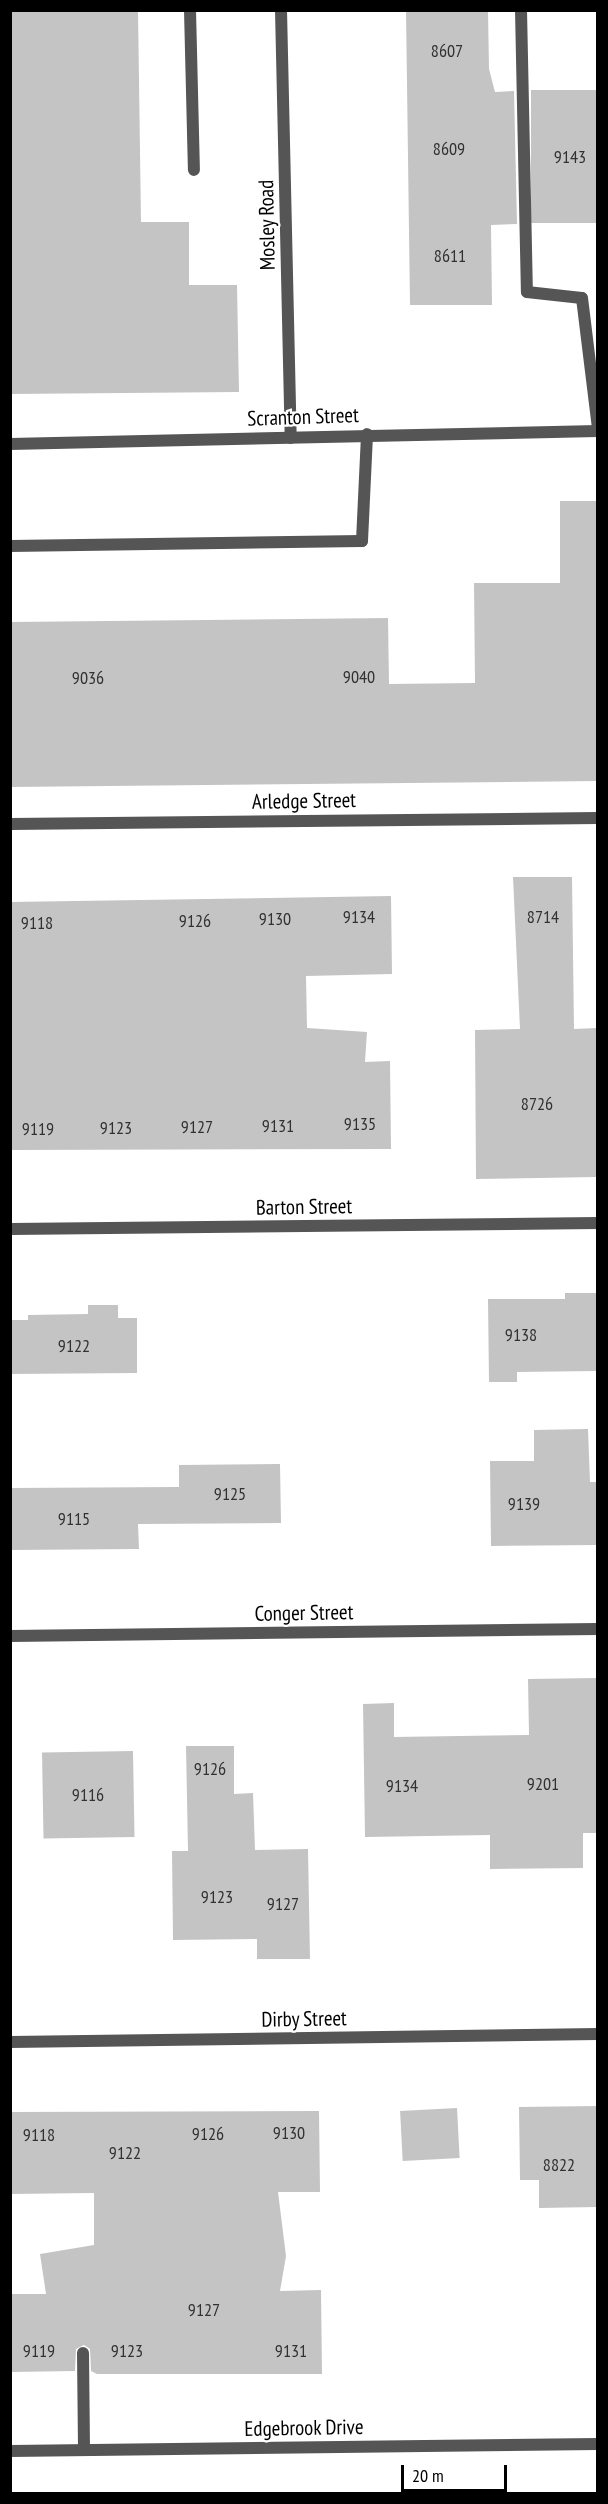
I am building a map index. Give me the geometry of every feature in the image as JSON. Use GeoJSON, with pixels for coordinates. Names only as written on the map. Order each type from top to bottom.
{"type":"FeatureCollection","features":[{"type":"Feature","properties":{"kind":"street"},"geometry":{"type":"LineString","coordinates":[[190,10],[194,170]]}},
{"type":"Feature","properties":{"kind":"street","name":"Mosley Road"},"geometry":{"type":"LineString","coordinates":[[281,10],[291,438]]}},
{"type":"Feature","properties":{"kind":"street"},"geometry":{"type":"LineString","coordinates":[[521,10],[526,292],[582,298],[597,430]]}},
{"type":"Feature","properties":{"kind":"street","name":"Scranton Street"},"geometry":{"type":"LineString","coordinates":[[10,444],[597,430]]}},
{"type":"Feature","properties":{"kind":"street"},"geometry":{"type":"LineString","coordinates":[[10,546],[362,541],[367,434]]}},
{"type":"Feature","properties":{"kind":"street","name":"Arledge Street"},"geometry":{"type":"LineString","coordinates":[[10,824],[597,818]]}},
{"type":"Feature","properties":{"kind":"street","name":"Barton Street"},"geometry":{"type":"LineString","coordinates":[[10,1229],[597,1223]]}},
{"type":"Feature","properties":{"kind":"street","name":"Conger Street"},"geometry":{"type":"LineString","coordinates":[[10,1636],[597,1629]]}},
{"type":"Feature","properties":{"kind":"street","name":"Dirby Street"},"geometry":{"type":"LineString","coordinates":[[10,2042],[597,2034]]}},
{"type":"Feature","properties":{"kind":"street"},"geometry":{"type":"LineString","coordinates":[[83,2353],[84,2450]]}},
{"type":"Feature","properties":{"kind":"street","name":"Edgebrook Drive"},"geometry":{"type":"LineString","coordinates":[[10,2451],[597,2444]]}},
{"type":"Feature","properties":{"kind":"building"},"geometry":{"type":"Polygon","coordinates":[[[10,10],[138,10],[141,222],[189,222],[189,285],[237,285],[239,392],[10,394],[10,10]]]}},
{"type":"Feature","properties":{"kind":"building"},"geometry":{"type":"Polygon","coordinates":[[[406,10],[488,10],[489,69],[495,92],[514,91],[517,224],[491,225],[492,305],[410,305],[406,10]]]}},
{"type":"Feature","properties":{"kind":"building"},"geometry":{"type":"Polygon","coordinates":[[[531,90],[597,90],[597,223],[531,223],[531,90]]]}},
{"type":"Feature","properties":{"kind":"building"},"geometry":{"type":"Polygon","coordinates":[[[560,501],[597,501],[597,781],[10,787],[10,622],[388,618],[389,684],[475,683],[474,583],[560,583],[560,501]]]}},
{"type":"Feature","properties":{"kind":"building"},"geometry":{"type":"Polygon","coordinates":[[[513,877],[572,877],[574,1029],[597,1028],[597,1177],[476,1179],[475,1030],[520,1029],[513,877]]]}},
{"type":"Feature","properties":{"kind":"building"},"geometry":{"type":"Polygon","coordinates":[[[391,896],[392,974],[306,976],[307,1028],[367,1032],[365,1062],[390,1061],[391,1149],[10,1150],[10,902],[391,896]]]}},
{"type":"Feature","properties":{"kind":"building"},"geometry":{"type":"Polygon","coordinates":[[[565,1293],[597,1293],[597,1371],[517,1372],[517,1382],[489,1382],[488,1299],[565,1299],[565,1293]]]}},
{"type":"Feature","properties":{"kind":"building"},"geometry":{"type":"Polygon","coordinates":[[[88,1305],[118,1305],[118,1318],[137,1318],[137,1373],[10,1374],[10,1320],[28,1320],[28,1315],[88,1314],[88,1305]]]}},
{"type":"Feature","properties":{"kind":"building"},"geometry":{"type":"Polygon","coordinates":[[[588,1429],[590,1482],[597,1482],[597,1545],[491,1546],[490,1461],[534,1461],[534,1430],[588,1429]]]}},
{"type":"Feature","properties":{"kind":"building"},"geometry":{"type":"Polygon","coordinates":[[[280,1464],[281,1523],[138,1524],[139,1549],[10,1550],[10,1488],[179,1487],[179,1465],[280,1464]]]}},
{"type":"Feature","properties":{"kind":"building"},"geometry":{"type":"Polygon","coordinates":[[[597,1678],[597,1833],[583,1833],[583,1868],[490,1869],[490,1835],[365,1837],[363,1704],[394,1703],[394,1737],[529,1735],[528,1679],[597,1678]]]}},
{"type":"Feature","properties":{"kind":"building"},"geometry":{"type":"Polygon","coordinates":[[[186,1746],[234,1746],[234,1794],[253,1793],[255,1850],[308,1849],[310,1959],[257,1959],[257,1939],[173,1940],[172,1851],[188,1851],[186,1746]]]}},
{"type":"Feature","properties":{"kind":"building"},"geometry":{"type":"Polygon","coordinates":[[[133,1751],[135,1837],[44,1839],[42,1753],[133,1751]]]}},
{"type":"Feature","properties":{"kind":"building"},"geometry":{"type":"Polygon","coordinates":[[[597,2106],[597,2207],[539,2208],[539,2180],[520,2180],[519,2107],[597,2106]]]}},
{"type":"Feature","properties":{"kind":"building"},"geometry":{"type":"Polygon","coordinates":[[[457,2108],[460,2158],[403,2161],[400,2111],[457,2108]]]}},
{"type":"Feature","properties":{"kind":"building"},"geometry":{"type":"Polygon","coordinates":[[[319,2111],[320,2192],[278,2192],[286,2256],[280,2291],[321,2290],[322,2374],[97,2374],[91,2371],[90,2349],[84,2345],[76,2349],[75,2371],[10,2372],[10,2294],[46,2294],[40,2254],[94,2245],[94,2193],[10,2194],[10,2112],[319,2111]]]}}]}
